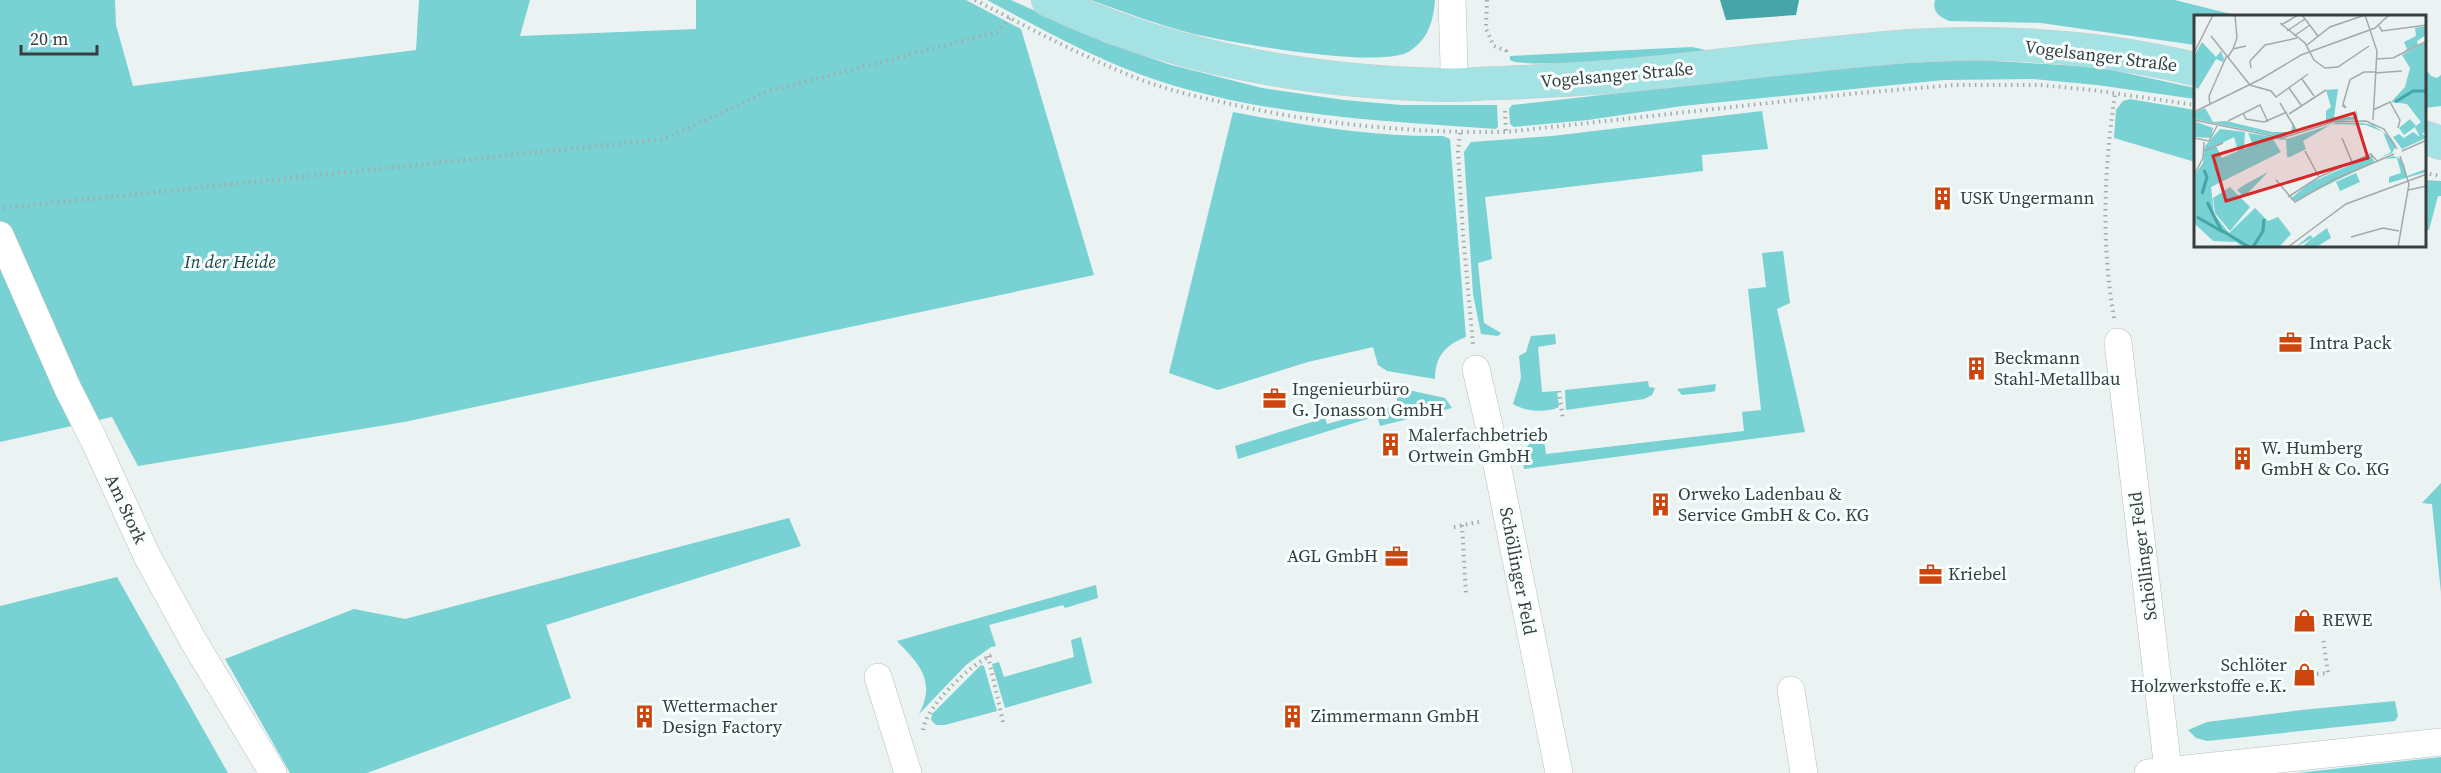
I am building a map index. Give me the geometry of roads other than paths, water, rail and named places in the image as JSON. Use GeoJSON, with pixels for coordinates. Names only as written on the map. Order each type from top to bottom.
{"type":"FeatureCollection","features":[{"type":"Feature","properties":{"kind":"main road","name":"Vogelsanger Straße"},"geometry":{"type":"LineString","coordinates":[[1048,0],[1075,13],[1178,49],[1280,70],[1365,81],[1452,85],[1503,83],[1628,75],[1924,46],[1994,45],[2063,48],[2194,69]]}},
{"type":"Feature","properties":{"kind":"main road"},"geometry":{"type":"LineString","coordinates":[[2426,138],[2441,143]]}},
{"type":"Feature","properties":{"kind":"street"},"geometry":{"type":"LineString","coordinates":[[1452,0],[1454,65],[1452,85]]}},
{"type":"Feature","properties":{"kind":"street","name":"Am Stork"},"geometry":{"type":"LineString","coordinates":[[0,235],[68,389],[147,556],[194,642],[273,773]]}},
{"type":"Feature","properties":{"kind":"street","name":"Schöllinger Feld"},"geometry":{"type":"LineString","coordinates":[[2118,342],[2158,772],[2441,742]]}},
{"type":"Feature","properties":{"kind":"street","name":"Schöllinger Feld"},"geometry":{"type":"LineString","coordinates":[[1476,369],[1490,425],[1559,773]]}},
{"type":"Feature","properties":{"kind":"street"},"geometry":{"type":"LineString","coordinates":[[878,677],[908,773]]}},
{"type":"Feature","properties":{"kind":"street"},"geometry":{"type":"LineString","coordinates":[[1791,690],[1804,773]]}},
{"type":"Feature","properties":{"kind":"place","name":"USK Ungermann"},"geometry":{"type":"Point","coordinates":[1942,198]}},
{"type":"Feature","properties":{"kind":"place","name":"Intra Pack"},"geometry":{"type":"Point","coordinates":[2291,343]}},
{"type":"Feature","properties":{"kind":"place","name":"Beckmann Stahl-Metallbau"},"geometry":{"type":"Point","coordinates":[1976,368]}},
{"type":"Feature","properties":{"kind":"place","name":"Ingenieurbüro G. Jonasson GmbH"},"geometry":{"type":"Point","coordinates":[1274,399]}},
{"type":"Feature","properties":{"kind":"place","name":"Malerfachbetrieb Ortwein GmbH"},"geometry":{"type":"Point","coordinates":[1390,445]}},
{"type":"Feature","properties":{"kind":"place","name":"W. Humberg GmbH & Co. KG"},"geometry":{"type":"Point","coordinates":[2243,458]}},
{"type":"Feature","properties":{"kind":"place","name":"Orweko Ladenbau & Service GmbH & Co. KG"},"geometry":{"type":"Point","coordinates":[1660,504]}},
{"type":"Feature","properties":{"kind":"place","name":"AGL GmbH"},"geometry":{"type":"Point","coordinates":[1396,556]}},
{"type":"Feature","properties":{"kind":"place","name":"Kriebel"},"geometry":{"type":"Point","coordinates":[1930,574]}},
{"type":"Feature","properties":{"kind":"place","name":"REWE"},"geometry":{"type":"Point","coordinates":[2304,620]}},
{"type":"Feature","properties":{"kind":"place","name":"Schlöter Holzwerkstoffe e.K."},"geometry":{"type":"Point","coordinates":[2305,675]}},
{"type":"Feature","properties":{"kind":"place","name":"Wettermacher Design Factory"},"geometry":{"type":"Point","coordinates":[644,716]}},
{"type":"Feature","properties":{"kind":"place","name":"Zimmermann GmbH"},"geometry":{"type":"Point","coordinates":[1293,716]}},
{"type":"Feature","properties":{"kind":"park label","name":"In der Heide"},"geometry":{"type":"Point","coordinates":[230,262]}}]}
